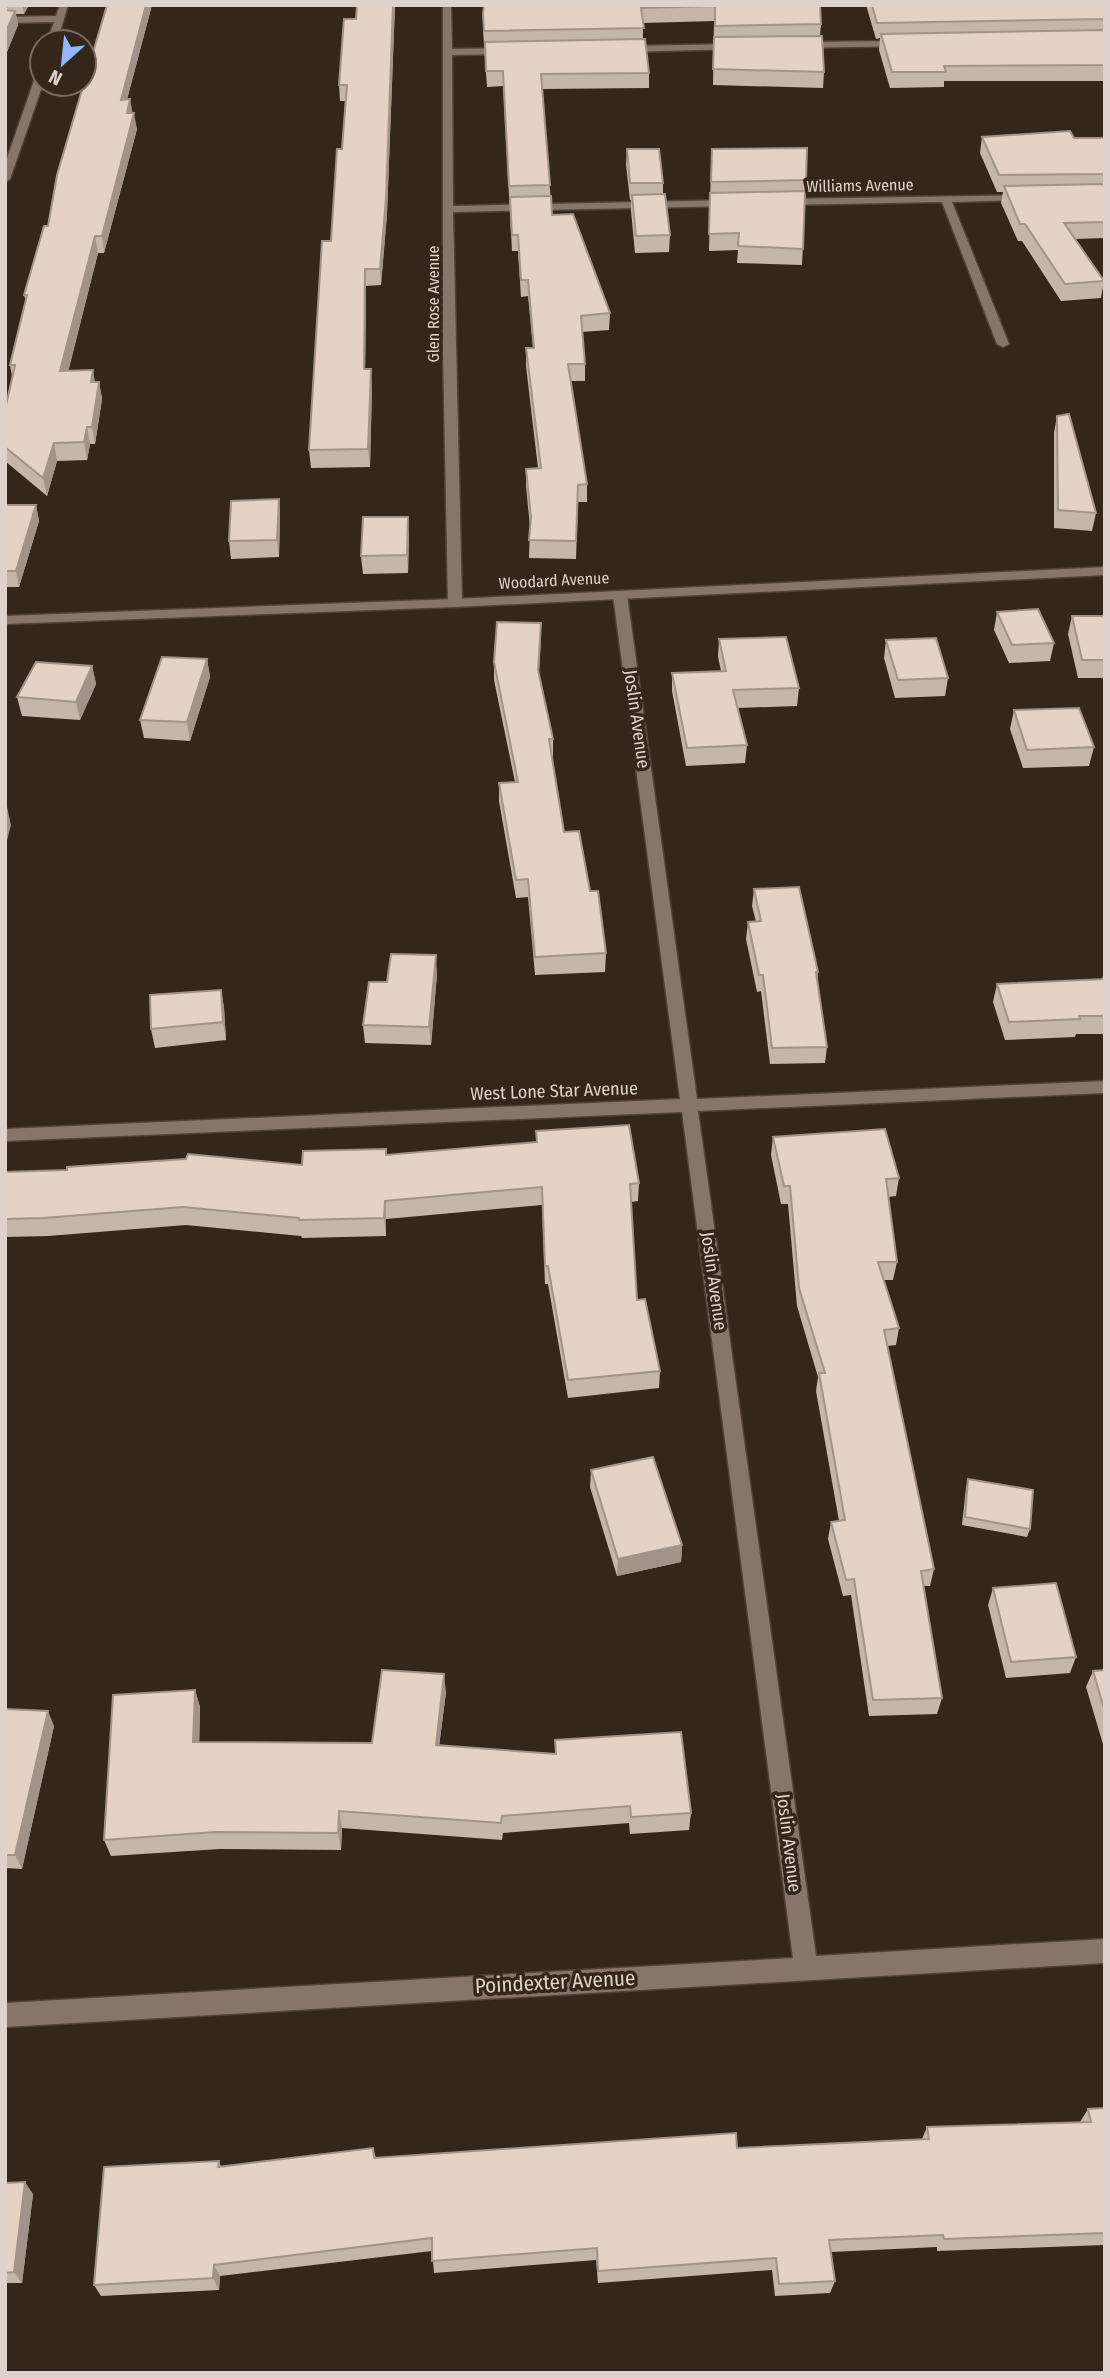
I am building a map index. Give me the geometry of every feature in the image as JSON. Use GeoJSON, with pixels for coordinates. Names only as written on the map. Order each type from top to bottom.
{"type":"FeatureCollection","features":[{"type":"Feature","properties":{"kind":"street"},"geometry":{"type":"LineString","coordinates":[[57,28],[64,5]]}},
{"type":"Feature","properties":{"kind":"street","name":"Glen Rose Avenue"},"geometry":{"type":"LineString","coordinates":[[447,5],[447,209],[455,603]]}},
{"type":"Feature","properties":{"kind":"street"},"geometry":{"type":"LineString","coordinates":[[5,20],[60,19]]}},
{"type":"Feature","properties":{"kind":"street"},"geometry":{"type":"LineString","coordinates":[[784,46],[909,44]]}},
{"type":"Feature","properties":{"kind":"street"},"geometry":{"type":"LineString","coordinates":[[616,49],[742,47]]}},
{"type":"Feature","properties":{"kind":"street"},"geometry":{"type":"LineString","coordinates":[[449,52],[519,50]]}},
{"type":"Feature","properties":{"kind":"street"},"geometry":{"type":"LineString","coordinates":[[6,174],[33,98]]}},
{"type":"Feature","properties":{"kind":"street","name":"Williams Avenue"},"geometry":{"type":"LineString","coordinates":[[766,202],[1038,196]]}},
{"type":"Feature","properties":{"kind":"street"},"geometry":{"type":"LineString","coordinates":[[946,199],[1003,344]]}},
{"type":"Feature","properties":{"kind":"street"},"geometry":{"type":"LineString","coordinates":[[447,209],[752,202]]}},
{"type":"Feature","properties":{"kind":"street","name":"Woodard Avenue"},"geometry":{"type":"LineString","coordinates":[[5,620],[455,603],[1105,571]]}},
{"type":"Feature","properties":{"kind":"street","name":"Joslin Avenue"},"geometry":{"type":"LineString","coordinates":[[620,595],[806,1967]]}},
{"type":"Feature","properties":{"kind":"street","name":"West Lone Star Avenue"},"geometry":{"type":"LineString","coordinates":[[5,1135],[1105,1087]]}},
{"type":"Feature","properties":{"kind":"street","name":"Poindexter Avenue"},"geometry":{"type":"LineString","coordinates":[[5,2015],[1105,1951]]}},
{"type":"Feature","properties":{"kind":"building"},"geometry":{"type":"Polygon","coordinates":[[[107,5],[146,5],[121,100],[130,99],[127,113],[134,113],[102,236],[95,236],[60,371],[93,370],[91,382],[99,382],[92,427],[87,427],[84,442],[54,443],[43,478],[5,447],[5,410],[15,365],[10,365],[27,295],[24,295],[44,226],[48,226],[57,175],[80,98],[98,98],[98,36],[107,5]]]}},
{"type":"Feature","properties":{"kind":"building"},"geometry":{"type":"Polygon","coordinates":[[[357,5],[393,5],[386,198],[380,269],[365,269],[364,369],[371,369],[368,449],[309,450],[322,241],[331,241],[337,149],[342,149],[347,85],[339,85],[344,19],[356,19],[357,5]]]}},
{"type":"Feature","properties":{"kind":"building"},"geometry":{"type":"Polygon","coordinates":[[[484,5],[820,5],[821,24],[715,26],[715,6],[641,8],[644,28],[484,31],[484,5]]]}},
{"type":"Feature","properties":{"kind":"building"},"geometry":{"type":"Polygon","coordinates":[[[872,5],[1105,5],[1105,19],[877,23],[872,5]]]}},
{"type":"Feature","properties":{"kind":"building"},"geometry":{"type":"Polygon","coordinates":[[[5,10],[15,11],[5,34],[5,10]]]}},
{"type":"Feature","properties":{"kind":"building"},"geometry":{"type":"Polygon","coordinates":[[[1105,30],[1105,65],[944,66],[946,72],[892,72],[881,34],[1105,30]]]}},
{"type":"Feature","properties":{"kind":"building"},"geometry":{"type":"Polygon","coordinates":[[[822,36],[824,72],[713,69],[714,37],[822,36]]]}},
{"type":"Feature","properties":{"kind":"building"},"geometry":{"type":"Polygon","coordinates":[[[645,39],[649,73],[541,74],[550,185],[509,186],[503,71],[486,71],[485,42],[645,39]]]}},
{"type":"Feature","properties":{"kind":"building"},"geometry":{"type":"Polygon","coordinates":[[[1070,131],[1074,138],[1105,138],[1105,174],[999,175],[982,137],[1070,131]]]}},
{"type":"Feature","properties":{"kind":"building"},"geometry":{"type":"Polygon","coordinates":[[[807,148],[806,180],[711,182],[712,149],[807,148]]]}},
{"type":"Feature","properties":{"kind":"building"},"geometry":{"type":"Polygon","coordinates":[[[627,149],[659,149],[663,183],[630,183],[627,149]]]}},
{"type":"Feature","properties":{"kind":"building"},"geometry":{"type":"Polygon","coordinates":[[[1105,184],[1105,222],[1064,223],[1104,281],[1065,284],[1025,224],[1020,224],[1004,186],[1105,184]]]}},
{"type":"Feature","properties":{"kind":"building"},"geometry":{"type":"Polygon","coordinates":[[[805,191],[803,249],[738,246],[739,233],[709,234],[710,193],[805,191]]]}},
{"type":"Feature","properties":{"kind":"building"},"geometry":{"type":"Polygon","coordinates":[[[665,194],[670,235],[636,236],[632,195],[665,194]]]}},
{"type":"Feature","properties":{"kind":"building"},"geometry":{"type":"Polygon","coordinates":[[[551,196],[552,215],[573,214],[610,313],[581,316],[585,364],[568,364],[587,484],[578,485],[576,541],[529,540],[531,517],[526,469],[541,468],[526,348],[534,348],[528,280],[521,280],[518,235],[512,235],[510,197],[551,196]]]}},
{"type":"Feature","properties":{"kind":"building"},"geometry":{"type":"Polygon","coordinates":[[[1069,414],[1096,513],[1058,510],[1057,416],[1069,414]]]}},
{"type":"Feature","properties":{"kind":"building"},"geometry":{"type":"Polygon","coordinates":[[[279,499],[277,540],[229,541],[231,501],[279,499]]]}},
{"type":"Feature","properties":{"kind":"building"},"geometry":{"type":"Polygon","coordinates":[[[5,505],[36,505],[16,571],[5,571],[5,505]]]}},
{"type":"Feature","properties":{"kind":"building"},"geometry":{"type":"Polygon","coordinates":[[[363,517],[408,517],[407,555],[361,556],[363,517]]]}},
{"type":"Feature","properties":{"kind":"building"},"geometry":{"type":"Polygon","coordinates":[[[1038,609],[1054,643],[1012,645],[997,612],[1038,609]]]}},
{"type":"Feature","properties":{"kind":"building"},"geometry":{"type":"Polygon","coordinates":[[[1072,616],[1105,616],[1105,660],[1082,660],[1072,616]]]}},
{"type":"Feature","properties":{"kind":"building"},"geometry":{"type":"Polygon","coordinates":[[[497,622],[541,623],[538,670],[553,739],[549,739],[564,832],[579,831],[590,891],[598,891],[606,953],[535,957],[528,879],[516,880],[499,783],[518,782],[494,662],[497,622]]]}},
{"type":"Feature","properties":{"kind":"building"},"geometry":{"type":"Polygon","coordinates":[[[786,637],[799,688],[733,690],[747,745],[687,748],[672,673],[726,671],[719,639],[786,637]]]}},
{"type":"Feature","properties":{"kind":"building"},"geometry":{"type":"Polygon","coordinates":[[[936,638],[948,678],[898,680],[886,640],[936,638]]]}},
{"type":"Feature","properties":{"kind":"building"},"geometry":{"type":"Polygon","coordinates":[[[162,657],[207,659],[187,722],[140,720],[162,657]]]}},
{"type":"Feature","properties":{"kind":"building"},"geometry":{"type":"Polygon","coordinates":[[[36,662],[92,666],[76,702],[17,697],[36,662]]]}},
{"type":"Feature","properties":{"kind":"building"},"geometry":{"type":"Polygon","coordinates":[[[1079,708],[1094,747],[1027,750],[1014,710],[1079,708]]]}},
{"type":"Feature","properties":{"kind":"building"},"geometry":{"type":"Polygon","coordinates":[[[799,887],[818,972],[827,1047],[772,1048],[763,975],[759,975],[748,922],[761,921],[754,889],[799,887]]]}},
{"type":"Feature","properties":{"kind":"building"},"geometry":{"type":"Polygon","coordinates":[[[391,954],[436,955],[429,1027],[363,1025],[369,982],[387,982],[391,954]]]}},
{"type":"Feature","properties":{"kind":"building"},"geometry":{"type":"Polygon","coordinates":[[[1105,979],[1105,1016],[1079,1016],[1080,1019],[1009,1022],[997,984],[1105,979]]]}},
{"type":"Feature","properties":{"kind":"building"},"geometry":{"type":"Polygon","coordinates":[[[221,990],[223,1022],[151,1029],[150,995],[221,990]]]}},
{"type":"Feature","properties":{"kind":"building"},"geometry":{"type":"Polygon","coordinates":[[[629,1125],[639,1183],[630,1184],[637,1300],[645,1299],[660,1371],[568,1380],[548,1266],[545,1266],[542,1187],[385,1201],[384,1218],[299,1220],[183,1207],[5,1219],[5,1172],[67,1170],[67,1167],[186,1159],[188,1154],[302,1165],[303,1151],[386,1149],[386,1155],[537,1142],[536,1131],[629,1125]]]}},
{"type":"Feature","properties":{"kind":"building"},"geometry":{"type":"Polygon","coordinates":[[[885,1129],[899,1178],[886,1179],[897,1262],[878,1262],[899,1328],[884,1330],[934,1569],[921,1571],[942,1698],[873,1700],[854,1579],[846,1580],[831,1522],[845,1520],[819,1373],[825,1373],[799,1288],[790,1186],[784,1186],[773,1137],[885,1129]]]}},
{"type":"Feature","properties":{"kind":"building"},"geometry":{"type":"Polygon","coordinates":[[[653,1457],[682,1545],[618,1559],[591,1470],[653,1457]]]}},
{"type":"Feature","properties":{"kind":"building"},"geometry":{"type":"Polygon","coordinates":[[[968,1479],[1033,1490],[1030,1529],[965,1517],[968,1479]]]}},
{"type":"Feature","properties":{"kind":"building"},"geometry":{"type":"Polygon","coordinates":[[[1056,1583],[1076,1657],[1011,1662],[993,1588],[1056,1583]]]}},
{"type":"Feature","properties":{"kind":"building"},"geometry":{"type":"Polygon","coordinates":[[[382,1670],[444,1674],[436,1745],[556,1754],[555,1740],[681,1732],[691,1813],[631,1817],[630,1806],[502,1816],[501,1823],[339,1811],[338,1833],[215,1832],[104,1840],[113,1695],[195,1690],[193,1742],[372,1743],[382,1670]]]}},
{"type":"Feature","properties":{"kind":"building"},"geometry":{"type":"Polygon","coordinates":[[[1105,1670],[1105,1712],[1093,1671],[1105,1670]]]}},
{"type":"Feature","properties":{"kind":"building"},"geometry":{"type":"Polygon","coordinates":[[[5,1709],[48,1711],[15,1855],[5,1855],[5,1709]]]}},
{"type":"Feature","properties":{"kind":"building"},"geometry":{"type":"Polygon","coordinates":[[[1105,2108],[1105,2233],[944,2239],[943,2235],[829,2240],[835,2281],[779,2284],[776,2258],[598,2271],[597,2248],[432,2261],[432,2238],[214,2265],[213,2278],[94,2285],[104,2167],[219,2161],[218,2167],[373,2148],[374,2158],[736,2133],[737,2148],[929,2139],[927,2127],[1091,2122],[1088,2109],[1105,2108]]]}},
{"type":"Feature","properties":{"kind":"building"},"geometry":{"type":"Polygon","coordinates":[[[25,2182],[14,2272],[5,2273],[5,2183],[25,2182]]]}}]}
